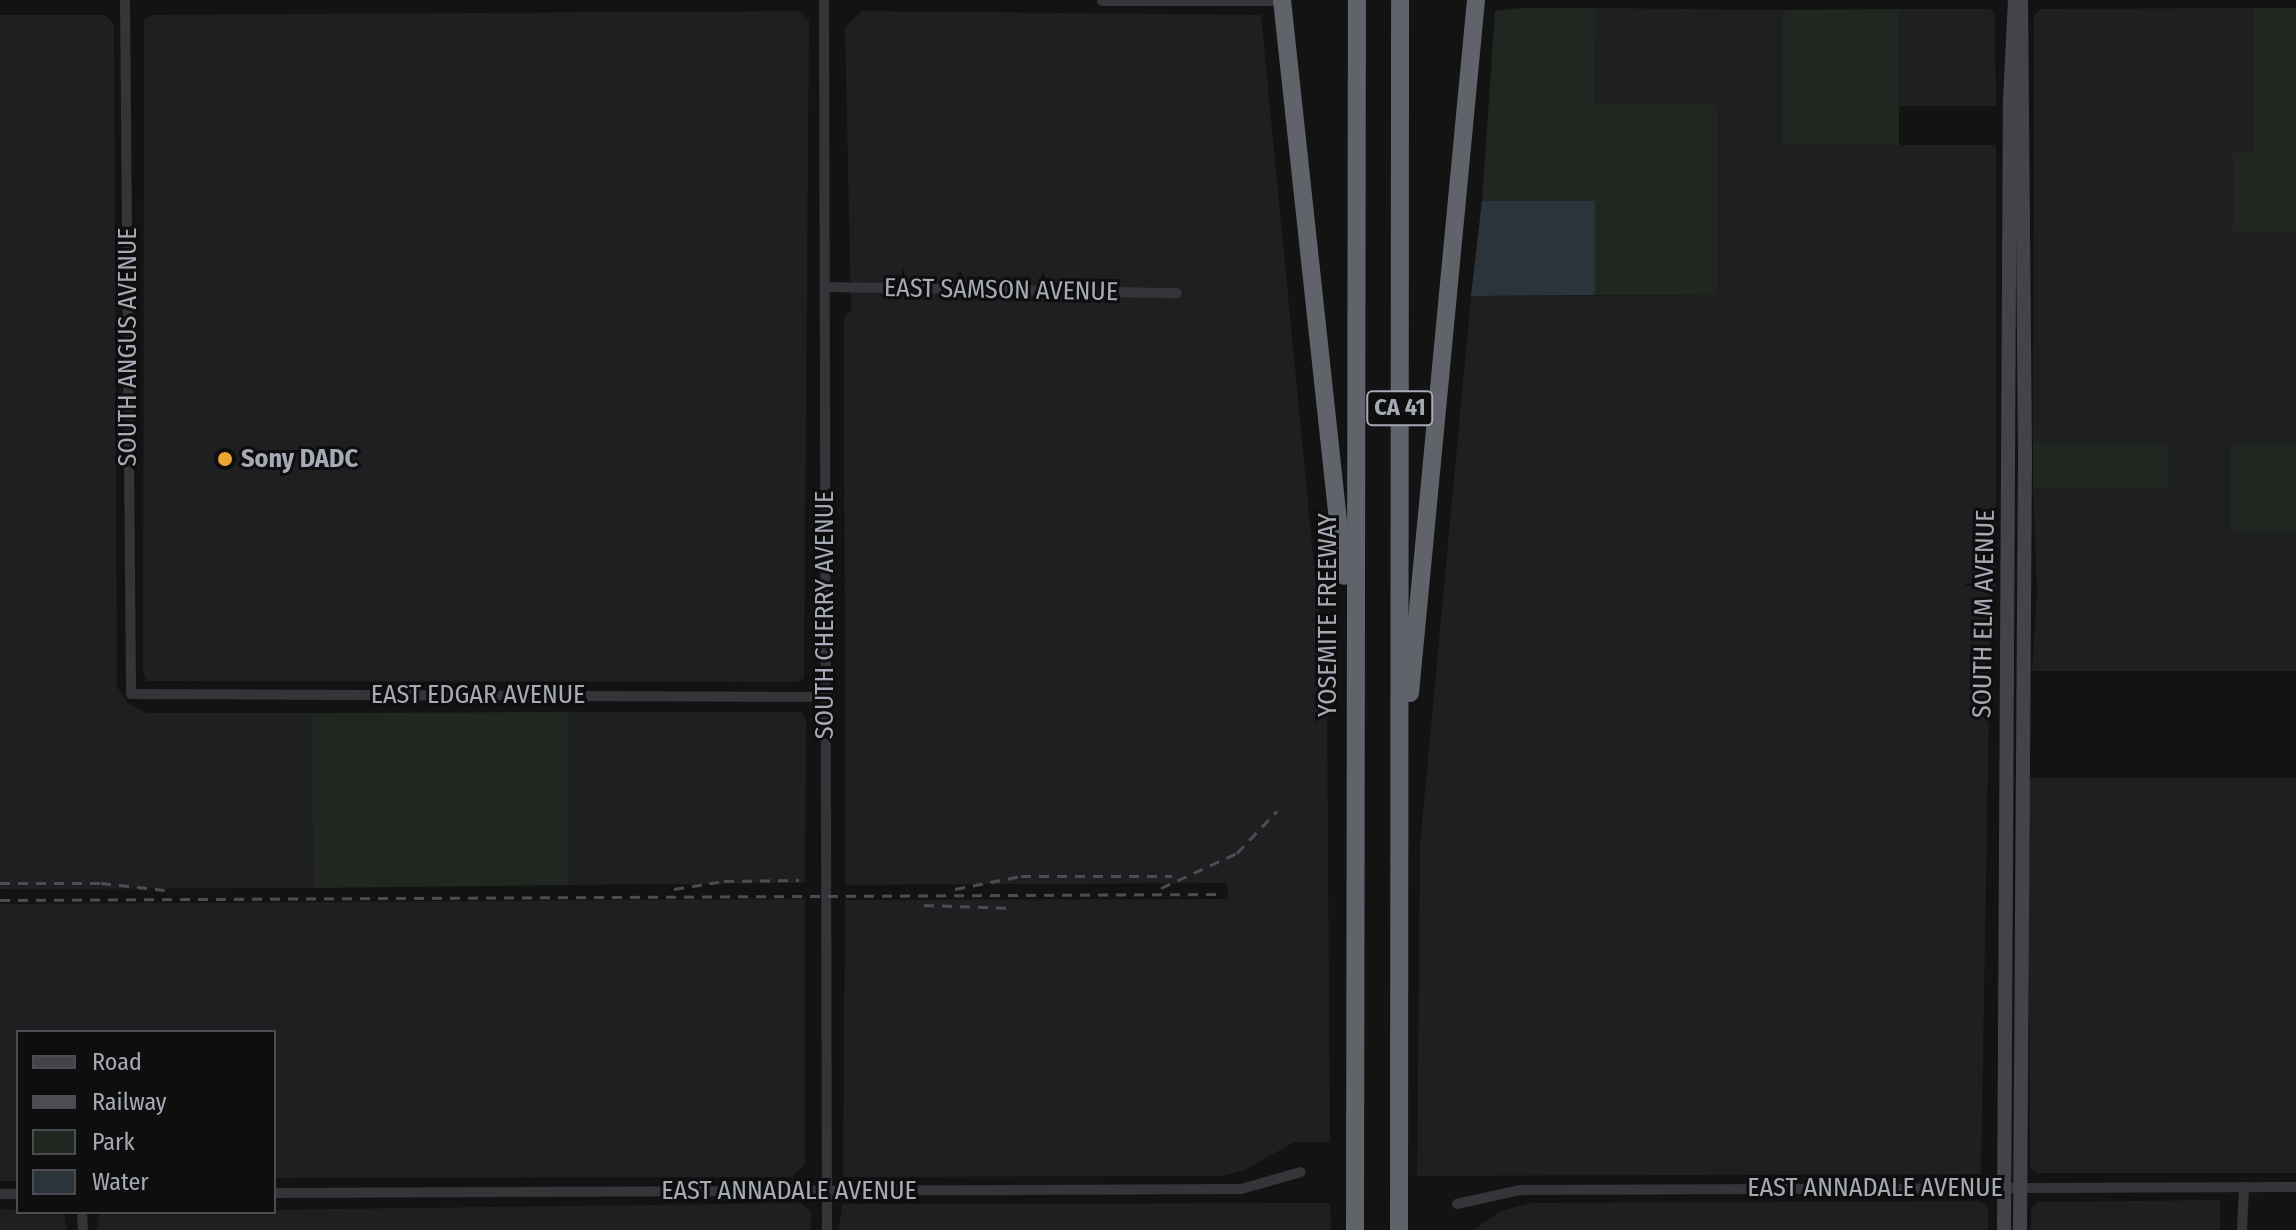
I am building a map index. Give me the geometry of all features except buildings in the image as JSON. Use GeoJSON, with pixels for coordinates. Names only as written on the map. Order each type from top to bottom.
{"type":"FeatureCollection","features":[{"type":"Feature","properties":{"kind":"highway"},"geometry":{"type":"LineString","coordinates":[[1282,0],[1336,477],[1354,723]]}},
{"type":"Feature","properties":{"kind":"highway","name":"YOSEMITE FREEWAY"},"geometry":{"type":"LineString","coordinates":[[1355,1230],[1357,0]]}},
{"type":"Feature","properties":{"kind":"highway","name":"CA 41"},"geometry":{"type":"LineString","coordinates":[[1399,1230],[1400,0]]}},
{"type":"Feature","properties":{"kind":"highway"},"geometry":{"type":"LineString","coordinates":[[1400,779],[1476,0]]}},
{"type":"Feature","properties":{"kind":"main road","name":"SOUTH ELM AVENUE"},"geometry":{"type":"LineString","coordinates":[[2015,0],[2010,9],[2020,1230]]}},
{"type":"Feature","properties":{"kind":"main road","name":"SOUTH ELM AVENUE"},"geometry":{"type":"LineString","coordinates":[[2004,1230],[2016,628],[2021,0]]}},
{"type":"Feature","properties":{"kind":"street","name":"SOUTH ANGUS AVENUE"},"geometry":{"type":"LineString","coordinates":[[125,0],[131,694]]}},
{"type":"Feature","properties":{"kind":"street","name":"SOUTH CHERRY AVENUE"},"geometry":{"type":"LineString","coordinates":[[824,0],[827,1230]]}},
{"type":"Feature","properties":{"kind":"street"},"geometry":{"type":"LineString","coordinates":[[1103,0],[1273,0]]}},
{"type":"Feature","properties":{"kind":"street","name":"EAST SAMSON AVENUE"},"geometry":{"type":"LineString","coordinates":[[825,287],[1177,293]]}},
{"type":"Feature","properties":{"kind":"street","name":"EAST EDGAR AVENUE"},"geometry":{"type":"LineString","coordinates":[[131,694],[826,697]]}},
{"type":"Feature","properties":{"kind":"street","name":"EAST ANNADALE AVENUE"},"geometry":{"type":"LineString","coordinates":[[276,1193],[1241,1189],[1301,1172]]}},
{"type":"Feature","properties":{"kind":"street"},"geometry":{"type":"LineString","coordinates":[[2242,1230],[2244,1187]]}},
{"type":"Feature","properties":{"kind":"street","name":"EAST ANNADALE AVENUE"},"geometry":{"type":"LineString","coordinates":[[1457,1204],[1520,1190],[2296,1187]]}},
{"type":"Feature","properties":{"kind":"shaded area"},"geometry":{"type":"Polygon","coordinates":[[[1596,8],[1783,10],[1784,145],[1996,145],[1996,591],[1991,592],[1981,1174],[1417,1176],[1420,845],[1471,296],[1717,295],[1595,105],[1596,8]]]}},
{"type":"Feature","properties":{"kind":"shaded area"},"geometry":{"type":"Polygon","coordinates":[[[2253,8],[2253,153],[2233,231],[2296,231],[2296,443],[2231,443],[2231,531],[2296,532],[2296,671],[2032,671],[2037,594],[2033,487],[2168,486],[2168,443],[2033,443],[2034,16],[2040,9],[2253,8]]]}},
{"type":"Feature","properties":{"kind":"shaded area"},"geometry":{"type":"Polygon","coordinates":[[[1899,9],[1990,9],[1995,15],[1996,106],[1899,106],[1899,9]]]}},
{"type":"Feature","properties":{"kind":"shaded area"},"geometry":{"type":"Polygon","coordinates":[[[798,11],[809,21],[804,678],[797,682],[147,681],[143,672],[144,19],[152,15],[798,11]]]}},
{"type":"Feature","properties":{"kind":"shaded area"},"geometry":{"type":"Polygon","coordinates":[[[862,11],[1261,15],[1327,700],[1330,1142],[1294,1142],[1245,1170],[1222,1176],[845,1177],[843,1173],[845,900],[1228,899],[1227,883],[845,885],[844,317],[851,310],[845,27],[862,11]]]}},
{"type":"Feature","properties":{"kind":"shaded area"},"geometry":{"type":"Polygon","coordinates":[[[0,15],[105,15],[114,24],[117,687],[129,704],[148,713],[311,713],[313,888],[0,889],[0,15]]]}},
{"type":"Feature","properties":{"kind":"shaded area"},"geometry":{"type":"Polygon","coordinates":[[[568,712],[801,712],[806,720],[805,883],[569,885],[568,712]]]}},
{"type":"Feature","properties":{"kind":"shaded area"},"geometry":{"type":"Polygon","coordinates":[[[2028,778],[2296,778],[2296,1173],[2037,1173],[2030,1167],[2028,778]]]}},
{"type":"Feature","properties":{"kind":"shaded area"},"geometry":{"type":"Polygon","coordinates":[[[805,899],[805,1164],[792,1177],[276,1178],[276,1030],[16,1030],[16,1181],[0,1181],[0,904],[805,899]]]}},
{"type":"Feature","properties":{"kind":"shaded area"},"geometry":{"type":"Polygon","coordinates":[[[2220,1200],[2220,1230],[2031,1230],[2031,1209],[2038,1202],[2220,1200]]]}},
{"type":"Feature","properties":{"kind":"shaded area"},"geometry":{"type":"Polygon","coordinates":[[[1981,1201],[1988,1208],[1988,1230],[1472,1230],[1501,1211],[1531,1203],[1981,1201]]]}},
{"type":"Feature","properties":{"kind":"shaded area"},"geometry":{"type":"Polygon","coordinates":[[[801,1203],[811,1212],[811,1230],[96,1230],[100,1214],[276,1214],[276,1210],[801,1203]]]}},
{"type":"Feature","properties":{"kind":"shaded area"},"geometry":{"type":"Polygon","coordinates":[[[1330,1203],[1331,1230],[838,1230],[843,1204],[1330,1203]]]}},
{"type":"Feature","properties":{"kind":"shaded area"},"geometry":{"type":"Polygon","coordinates":[[[0,1209],[16,1210],[16,1214],[64,1214],[67,1230],[0,1230],[0,1209]]]}},
{"type":"Feature","properties":{"kind":"green space"},"geometry":{"type":"Polygon","coordinates":[[[1596,8],[1595,105],[1717,105],[1717,295],[1595,295],[1595,201],[1482,201],[1495,11],[1596,8]]]}},
{"type":"Feature","properties":{"kind":"green space"},"geometry":{"type":"Polygon","coordinates":[[[2253,8],[2296,8],[2296,231],[2233,231],[2233,153],[2253,152],[2253,8]]]}},
{"type":"Feature","properties":{"kind":"green space"},"geometry":{"type":"Polygon","coordinates":[[[1899,9],[1899,145],[1783,145],[1783,10],[1899,9]]]}},
{"type":"Feature","properties":{"kind":"green space"},"geometry":{"type":"Polygon","coordinates":[[[2033,443],[2168,443],[2168,487],[2033,487],[2033,443]]]}},
{"type":"Feature","properties":{"kind":"green space"},"geometry":{"type":"Polygon","coordinates":[[[2231,443],[2296,443],[2296,532],[2231,532],[2231,443]]]}},
{"type":"Feature","properties":{"kind":"green space"},"geometry":{"type":"Polygon","coordinates":[[[568,712],[569,885],[313,888],[311,713],[568,712]]]}},
{"type":"Feature","properties":{"kind":"water"},"geometry":{"type":"Polygon","coordinates":[[[1482,201],[1595,201],[1595,295],[1471,296],[1482,201]]]}},
{"type":"Feature","properties":{"kind":"railway"},"geometry":{"type":"LineString","coordinates":[[1161,888],[1237,853],[1277,811]]}},
{"type":"Feature","properties":{"kind":"railway"},"geometry":{"type":"LineString","coordinates":[[955,889],[1021,876],[1172,876]]}},
{"type":"Feature","properties":{"kind":"railway"},"geometry":{"type":"LineString","coordinates":[[674,889],[724,881],[799,880]]}},
{"type":"Feature","properties":{"kind":"railway"},"geometry":{"type":"LineString","coordinates":[[0,883],[101,883],[165,890]]}},
{"type":"Feature","properties":{"kind":"railway"},"geometry":{"type":"LineString","coordinates":[[0,900],[1219,894]]}},
{"type":"Feature","properties":{"kind":"railway"},"geometry":{"type":"LineString","coordinates":[[924,905],[1014,908]]}},
{"type":"Feature","properties":{"kind":"place","name":"Sony DADC"},"geometry":{"type":"Point","coordinates":[225,459]}}]}
